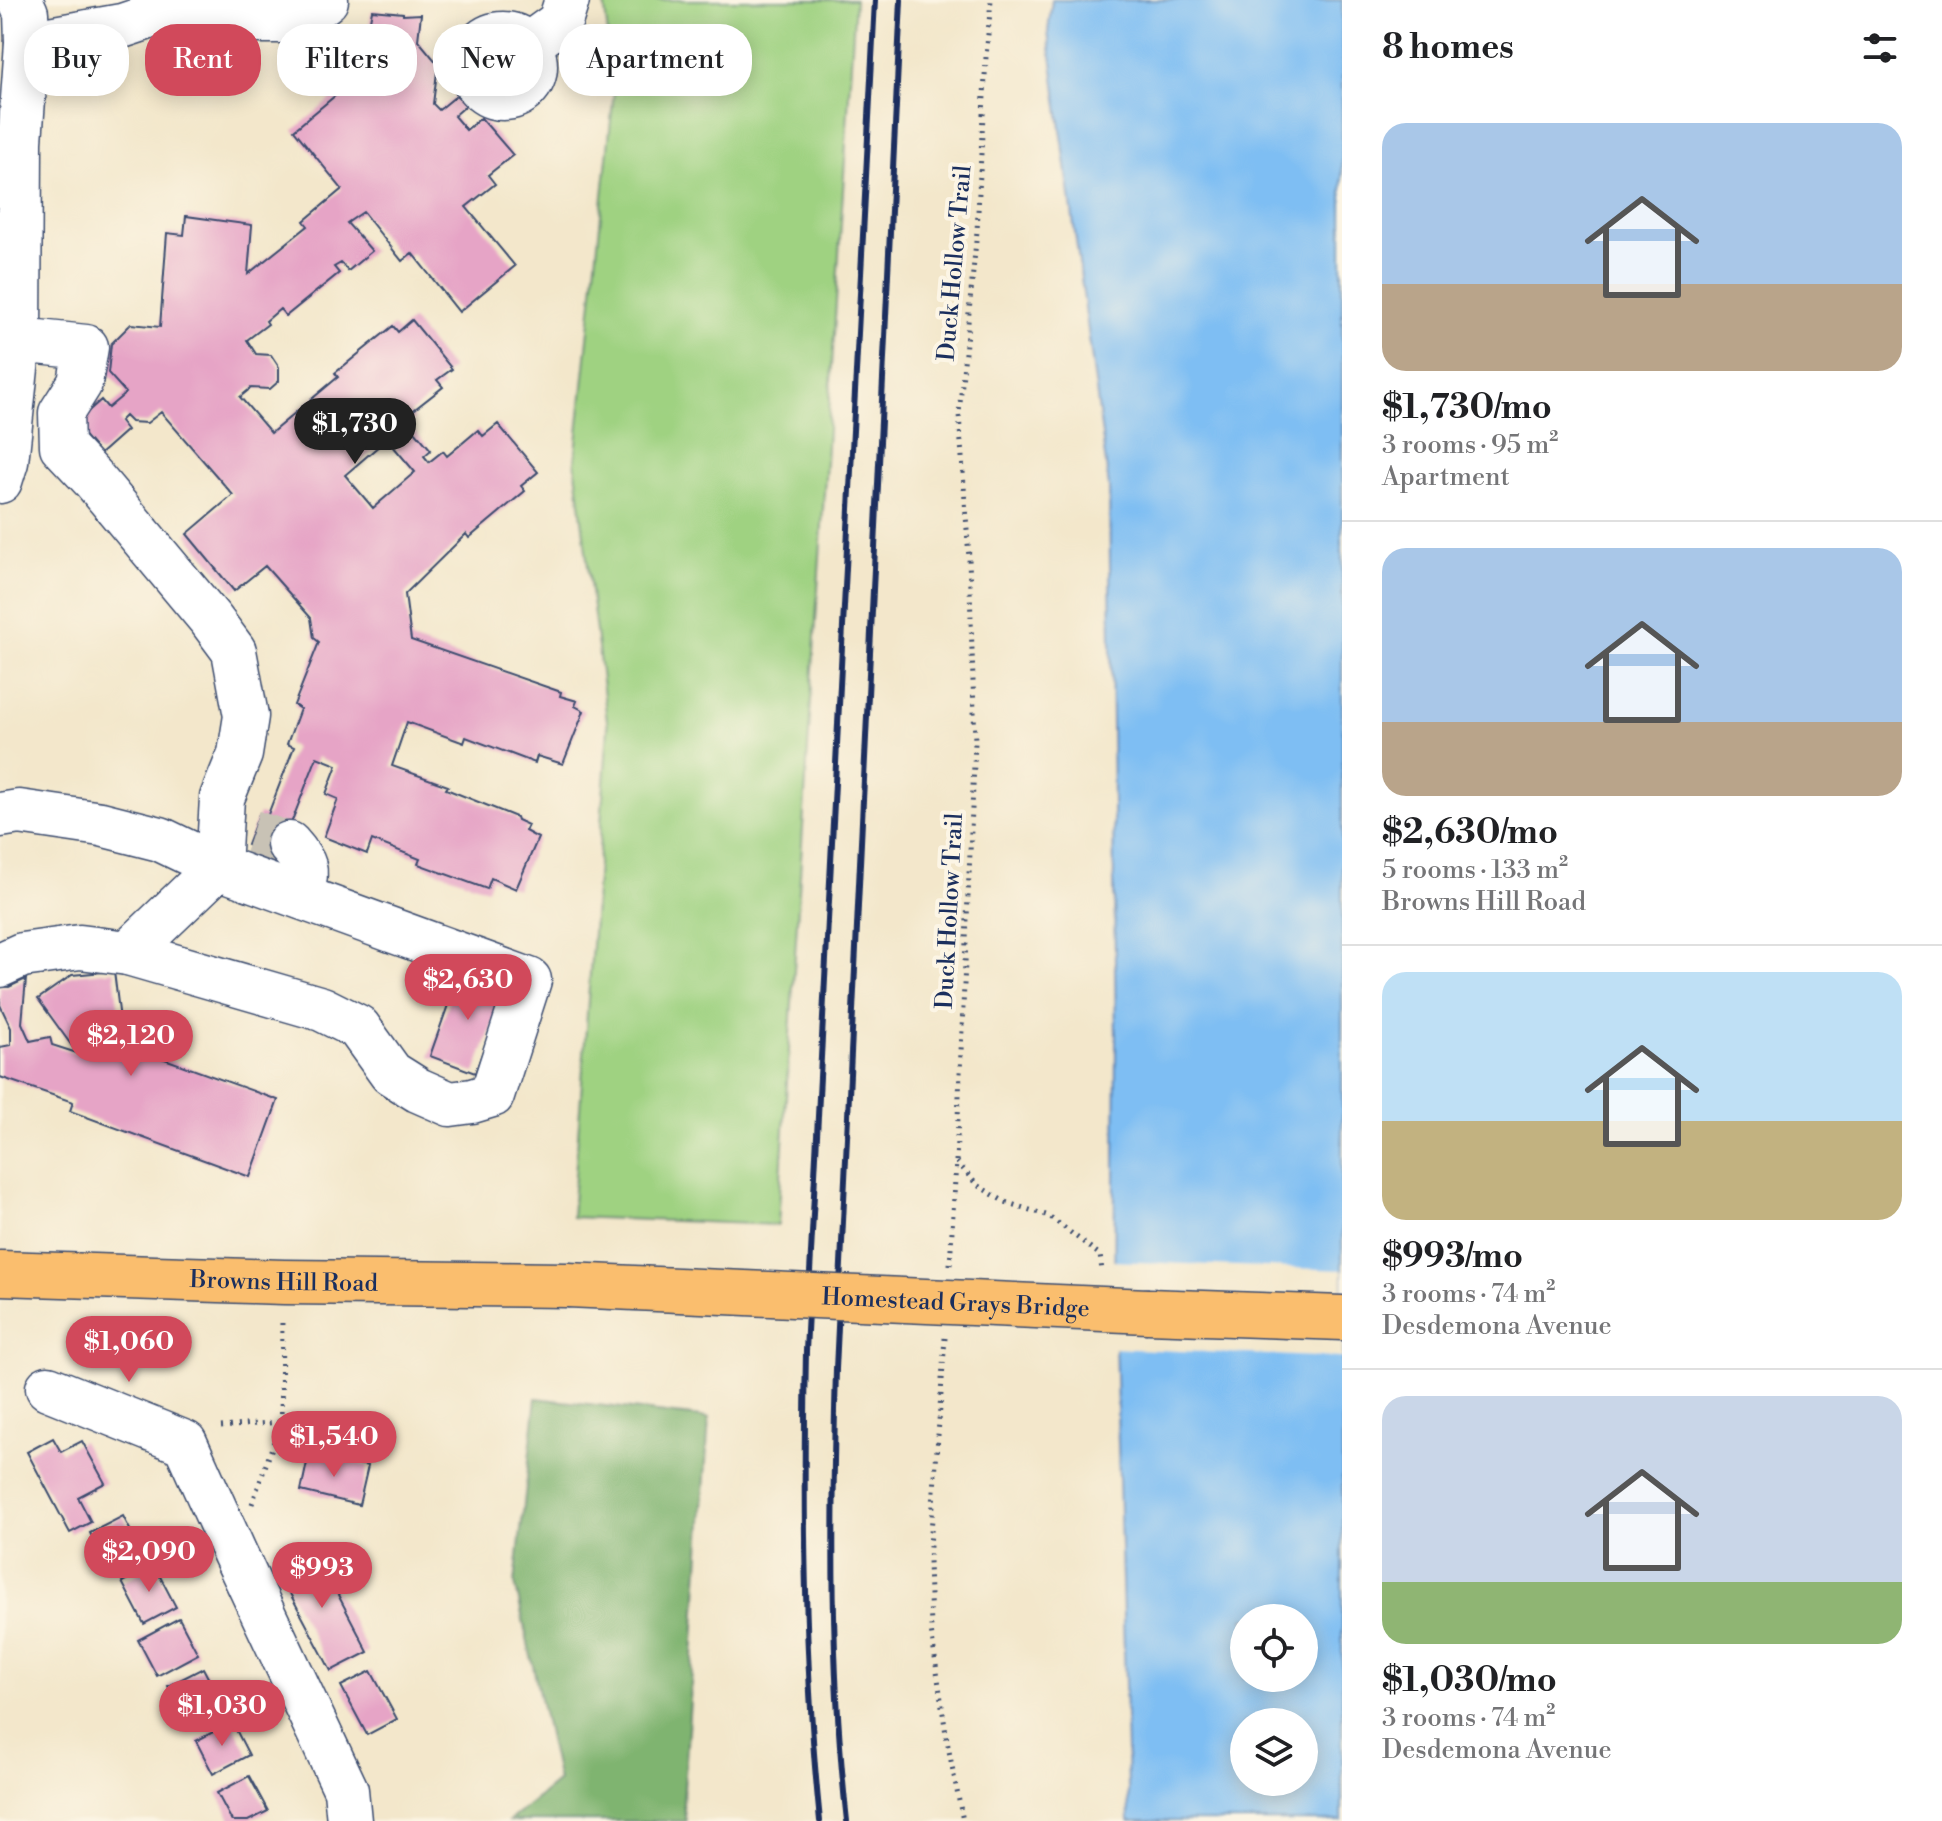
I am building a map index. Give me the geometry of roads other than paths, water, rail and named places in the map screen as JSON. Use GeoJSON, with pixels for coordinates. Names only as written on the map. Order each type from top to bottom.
{"type":"FeatureCollection","features":[{"type":"Feature","properties":{"kind":"main road","name":"Browns Hill Road"},"geometry":{"type":"LineString","coordinates":[[0,1273],[284,1282],[568,1285]]}},
{"type":"Feature","properties":{"kind":"main road","name":"Homestead Grays Bridge"},"geometry":{"type":"LineString","coordinates":[[568,1285],[1342,1318]]}},
{"type":"Feature","properties":{"kind":"street"},"geometry":{"type":"LineString","coordinates":[[20,0],[26,13],[26,24]]}},
{"type":"Feature","properties":{"kind":"street"},"geometry":{"type":"LineString","coordinates":[[128,24],[194,1],[242,21],[299,21],[326,0]]}},
{"type":"Feature","properties":{"kind":"street"},"geometry":{"type":"LineString","coordinates":[[543,34],[560,22],[567,0]]}},
{"type":"Feature","properties":{"kind":"street"},"geometry":{"type":"LineString","coordinates":[[0,481],[6,462],[19,340],[20,141],[24,85]]}},
{"type":"Feature","properties":{"kind":"street"},"geometry":{"type":"LineString","coordinates":[[19,340],[86,347],[80,383],[61,413],[62,446],[105,492],[234,651],[246,716],[240,754],[246,824],[218,867],[128,953]]}},
{"type":"Feature","properties":{"kind":"street"},"geometry":{"type":"LineString","coordinates":[[0,815],[19,812],[101,824],[160,839],[218,867],[529,980],[492,1095],[450,1104],[418,1090],[391,1073],[358,1027],[322,1009],[128,953],[80,947],[22,955],[0,965]]}},
{"type":"Feature","properties":{"kind":"street"},"geometry":{"type":"LineString","coordinates":[[160,839],[246,824],[302,858],[306,870],[302,897]]}},
{"type":"Feature","properties":{"kind":"street"},"geometry":{"type":"LineString","coordinates":[[48,1388],[185,1443],[346,1790],[349,1821]]}},
{"type":"Feature","properties":{"kind":"water"},"geometry":{"type":"Polygon","coordinates":[[[1052,0],[1342,0],[1342,1821],[1129,1821],[1114,1307],[1116,1042],[1109,487],[1048,32],[1052,0]]]}},
{"type":"Feature","properties":{"kind":"tunnel"},"geometry":{"type":"LineString","coordinates":[[252,832],[289,844]]}},
{"type":"Feature","properties":{"kind":"railway"},"geometry":{"type":"LineString","coordinates":[[820,1821],[806,1586],[806,1351],[875,0]]}},
{"type":"Feature","properties":{"kind":"railway"},"geometry":{"type":"LineString","coordinates":[[847,1821],[835,1652],[836,1369],[901,0]]}}]}
